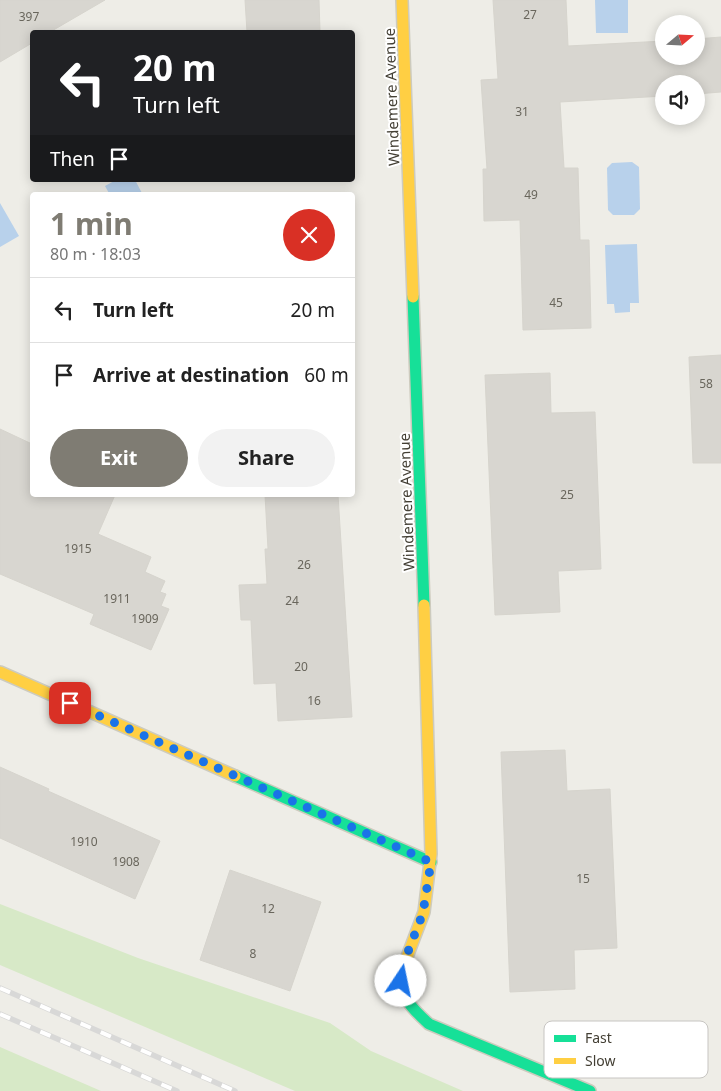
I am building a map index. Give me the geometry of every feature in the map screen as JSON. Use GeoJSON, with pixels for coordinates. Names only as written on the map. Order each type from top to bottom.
{"type":"FeatureCollection","features":[{"type":"Feature","properties":{"kind":"street","name":"Windemere Avenue"},"geometry":{"type":"LineString","coordinates":[[402,0],[431,790],[431,862],[423,913],[404,962],[401,981],[405,998],[415,1014],[429,1024],[544,1072]]}},
{"type":"Feature","properties":{"kind":"street"},"geometry":{"type":"LineString","coordinates":[[0,672],[431,862]]}},
{"type":"Feature","properties":{"kind":"street","name":"Windemere Avenue"},"geometry":{"type":"LineString","coordinates":[[559,1078],[590,1091]]}},
{"type":"Feature","properties":{"kind":"green space"},"geometry":{"type":"Polygon","coordinates":[[[0,904],[138,958],[330,1023],[371,1051],[463,1091],[295,1091],[0,965],[0,904]]]}},
{"type":"Feature","properties":{"kind":"green space"},"geometry":{"type":"Polygon","coordinates":[[[0,1047],[101,1091],[0,1091],[0,1047]]]}},
{"type":"Feature","properties":{"kind":"water"},"geometry":{"type":"Polygon","coordinates":[[[595,0],[628,0],[628,33],[596,33],[595,0]]]}},
{"type":"Feature","properties":{"kind":"water"},"geometry":{"type":"Polygon","coordinates":[[[632,162],[639,167],[640,209],[634,215],[613,215],[608,210],[607,168],[612,163],[632,162]]]}},
{"type":"Feature","properties":{"kind":"water"},"geometry":{"type":"Polygon","coordinates":[[[112,182],[136,182],[141,192],[108,192],[105,186],[112,182]]]}},
{"type":"Feature","properties":{"kind":"water"},"geometry":{"type":"Polygon","coordinates":[[[0,203],[19,236],[0,247],[0,203]]]}},
{"type":"Feature","properties":{"kind":"water"},"geometry":{"type":"Polygon","coordinates":[[[637,244],[639,303],[630,303],[630,312],[615,313],[614,304],[607,304],[605,245],[637,244]]]}},
{"type":"Feature","properties":{"kind":"building"},"geometry":{"type":"Polygon","coordinates":[[[0,0],[105,0],[53,30],[30,30],[30,44],[0,62],[0,0]]]}},
{"type":"Feature","properties":{"kind":"building"},"geometry":{"type":"Polygon","coordinates":[[[245,0],[319,0],[320,30],[247,30],[245,0]]]}},
{"type":"Feature","properties":{"kind":"building"},"geometry":{"type":"Polygon","coordinates":[[[493,0],[566,0],[568,46],[655,41],[655,65],[705,65],[705,38],[721,37],[721,92],[705,93],[705,75],[655,75],[655,97],[560,102],[564,168],[578,168],[580,240],[589,240],[591,328],[523,330],[520,220],[484,221],[483,169],[487,169],[481,80],[498,79],[493,0]]]}},
{"type":"Feature","properties":{"kind":"building"},"geometry":{"type":"Polygon","coordinates":[[[721,355],[721,463],[693,463],[689,357],[721,355]]]}},
{"type":"Feature","properties":{"kind":"building"},"geometry":{"type":"Polygon","coordinates":[[[550,373],[551,413],[595,412],[601,569],[558,571],[560,612],[495,615],[485,375],[550,373]]]}},
{"type":"Feature","properties":{"kind":"building"},"geometry":{"type":"Polygon","coordinates":[[[0,429],[30,443],[30,497],[114,497],[98,534],[151,557],[145,572],[165,581],[160,592],[166,594],[161,606],[169,609],[151,650],[90,624],[94,614],[0,574],[0,429]]]}},
{"type":"Feature","properties":{"kind":"building"},"geometry":{"type":"Polygon","coordinates":[[[265,497],[338,497],[352,717],[278,721],[276,683],[254,684],[251,620],[241,620],[239,585],[267,584],[265,549],[268,549],[265,497]]]}},
{"type":"Feature","properties":{"kind":"building"},"geometry":{"type":"Polygon","coordinates":[[[565,750],[567,791],[610,789],[617,948],[574,950],[575,989],[510,992],[501,752],[565,750]]]}},
{"type":"Feature","properties":{"kind":"building"},"geometry":{"type":"Polygon","coordinates":[[[0,767],[49,789],[48,791],[160,841],[135,899],[0,838],[0,767]]]}},
{"type":"Feature","properties":{"kind":"building"},"geometry":{"type":"Polygon","coordinates":[[[230,870],[321,902],[290,991],[200,960],[230,870]]]}},
{"type":"Feature","properties":{"kind":"railway"},"geometry":{"type":"LineString","coordinates":[[0,988],[235,1091]]}},
{"type":"Feature","properties":{"kind":"railway"},"geometry":{"type":"LineString","coordinates":[[0,1014],[177,1091]]}},
{"type":"Feature","properties":{"kind":"traffic: fast"},"geometry":{"type":"LineString","coordinates":[[413,297],[424,605]]}},
{"type":"Feature","properties":{"kind":"traffic: fast"},"geometry":{"type":"LineString","coordinates":[[235,776],[431,862]]}},
{"type":"Feature","properties":{"kind":"traffic: fast"},"geometry":{"type":"LineString","coordinates":[[402,981],[407,1000],[429,1024],[544,1072]]}},
{"type":"Feature","properties":{"kind":"traffic: fast"},"geometry":{"type":"LineString","coordinates":[[559,1078],[590,1091]]}},
{"type":"Feature","properties":{"kind":"traffic: slow"},"geometry":{"type":"LineString","coordinates":[[402,0],[413,297]]}},
{"type":"Feature","properties":{"kind":"traffic: slow"},"geometry":{"type":"LineString","coordinates":[[402,981],[407,957],[424,912],[431,854],[424,605]]}},
{"type":"Feature","properties":{"kind":"traffic: slow"},"geometry":{"type":"LineString","coordinates":[[0,672],[235,776]]}},
{"type":"Feature","properties":{"kind":"route"},"geometry":{"type":"LineString","coordinates":[[70,703],[431,862],[423,913],[404,962],[401,981]]}}]}
